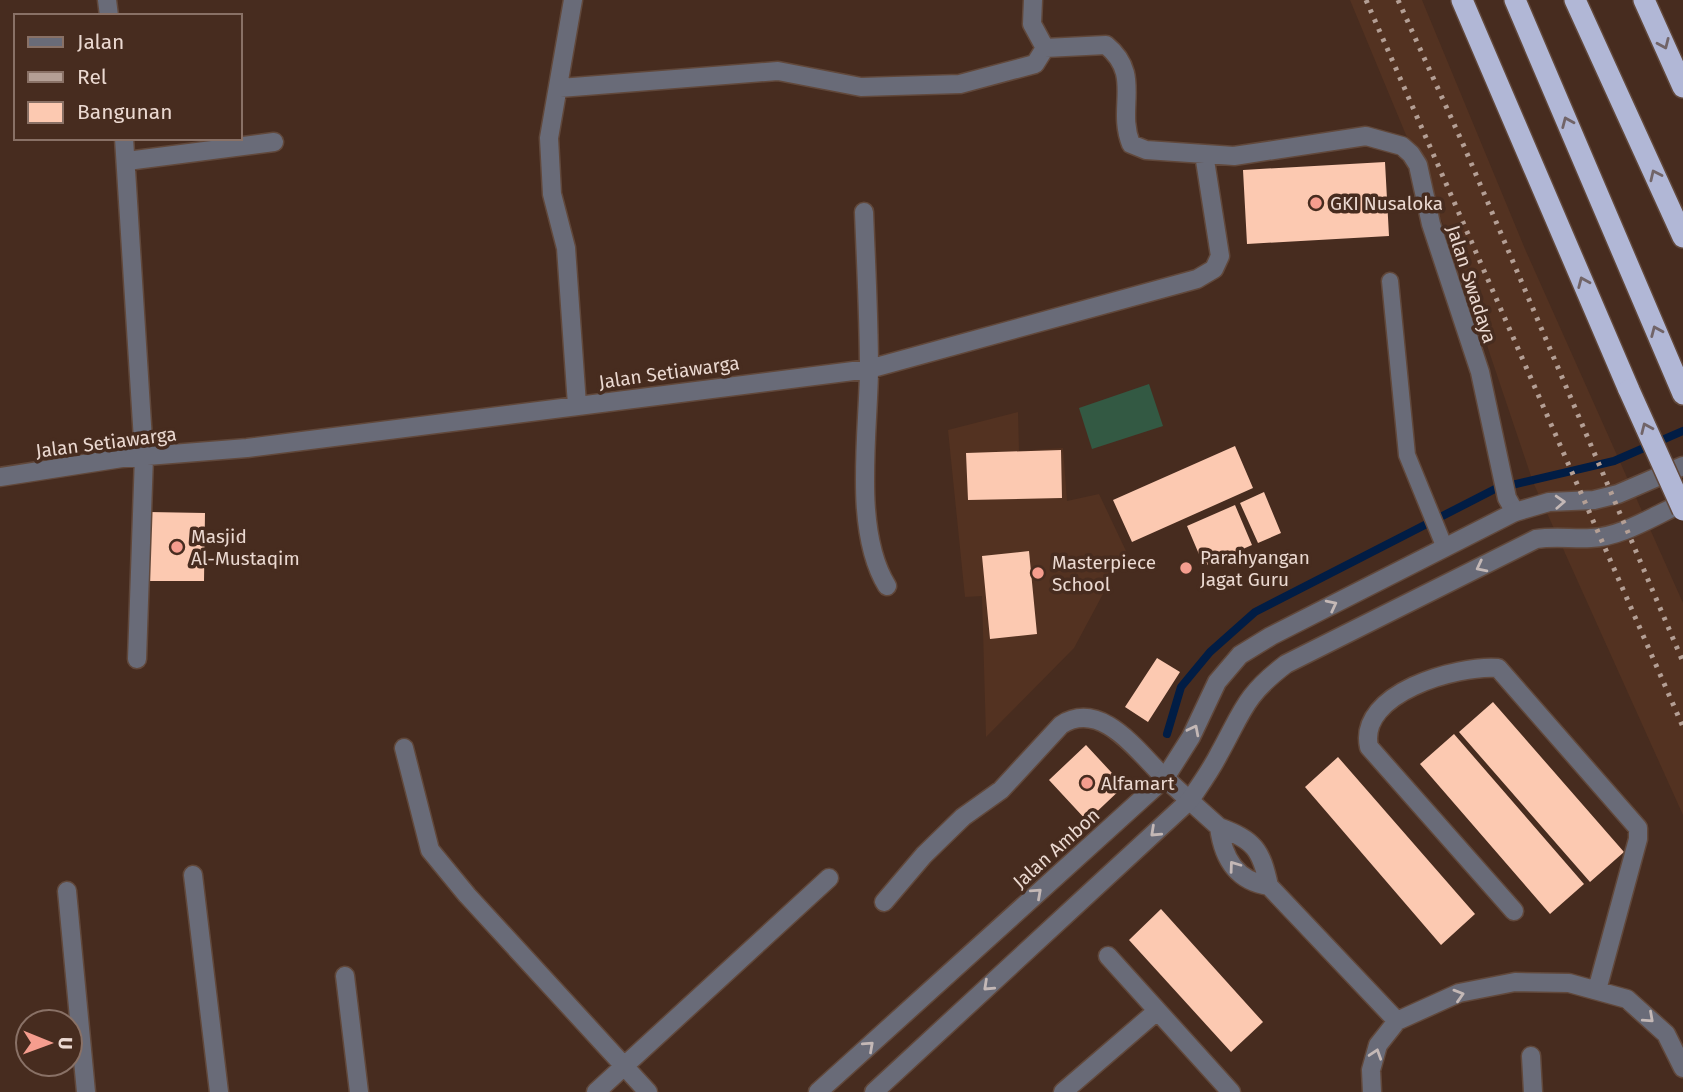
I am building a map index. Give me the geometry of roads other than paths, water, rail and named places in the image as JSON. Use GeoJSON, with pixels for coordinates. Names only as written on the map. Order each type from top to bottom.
{"type":"FeatureCollection","features":[{"type":"Feature","properties":{"kind":"highway"},"geometry":{"type":"LineString","coordinates":[[1462,0],[1683,510]]}},
{"type":"Feature","properties":{"kind":"highway"},"geometry":{"type":"LineString","coordinates":[[1469,0],[1491,67]]}},
{"type":"Feature","properties":{"kind":"highway"},"geometry":{"type":"LineString","coordinates":[[1515,0],[1683,394]]}},
{"type":"Feature","properties":{"kind":"highway"},"geometry":{"type":"LineString","coordinates":[[1575,0],[1683,237]]}},
{"type":"Feature","properties":{"kind":"highway"},"geometry":{"type":"LineString","coordinates":[[1644,0],[1683,87]]}},
{"type":"Feature","properties":{"kind":"street"},"geometry":{"type":"LineString","coordinates":[[573,0],[550,138],[552,194],[566,248],[577,405]]}},
{"type":"Feature","properties":{"kind":"street"},"geometry":{"type":"LineString","coordinates":[[560,88],[778,71],[862,86],[960,84],[1035,64],[1045,48],[1032,24],[1033,0]]}},
{"type":"Feature","properties":{"kind":"street","name":"Jalan Swadaya"},"geometry":{"type":"LineString","coordinates":[[1045,48],[1106,45],[1120,56],[1128,76],[1126,132],[1131,144],[1146,150],[1234,156],[1277,152],[1366,136],[1402,146],[1411,154],[1418,165],[1431,224],[1480,372],[1511,505]]}},
{"type":"Feature","properties":{"kind":"street"},"geometry":{"type":"LineString","coordinates":[[124,140],[144,456],[137,659]]}},
{"type":"Feature","properties":{"kind":"street"},"geometry":{"type":"LineString","coordinates":[[127,161],[274,142]]}},
{"type":"Feature","properties":{"kind":"street","name":"Jalan Setiawarga"},"geometry":{"type":"LineString","coordinates":[[0,478],[144,456],[247,447],[869,369],[1197,279],[1214,269],[1220,256],[1204,154]]}},
{"type":"Feature","properties":{"kind":"street"},"geometry":{"type":"LineString","coordinates":[[864,212],[869,369],[868,526],[877,570],[887,586]]}},
{"type":"Feature","properties":{"kind":"street","name":"Jalan Ambon"},"geometry":{"type":"LineString","coordinates":[[818,1092],[1165,778],[1191,737],[1217,682],[1240,655],[1271,636],[1445,548],[1511,505],[1594,500],[1618,494],[1683,466]]}},
{"type":"Feature","properties":{"kind":"street"},"geometry":{"type":"LineString","coordinates":[[874,1092],[1190,800],[1219,755],[1242,706],[1261,683],[1286,664],[1536,539],[1560,536],[1592,538],[1612,534],[1683,503]]}},
{"type":"Feature","properties":{"kind":"street"},"geometry":{"type":"LineString","coordinates":[[1514,911],[1369,747],[1368,724],[1381,705],[1435,677],[1482,666],[1498,668],[1638,828],[1597,990]]}},
{"type":"Feature","properties":{"kind":"street"},"geometry":{"type":"LineString","coordinates":[[884,902],[923,855],[963,817],[1001,790],[1061,725],[1071,718],[1088,719],[1118,730],[1219,827],[1252,842],[1265,867],[1269,886],[1396,1021]]}},
{"type":"Feature","properties":{"kind":"street"},"geometry":{"type":"LineString","coordinates":[[404,748],[430,849],[476,905],[649,1092]]}},
{"type":"Feature","properties":{"kind":"street"},"geometry":{"type":"LineString","coordinates":[[1219,827],[1221,842],[1231,866],[1253,884],[1269,886]]}},
{"type":"Feature","properties":{"kind":"street"},"geometry":{"type":"LineString","coordinates":[[193,875],[219,1092]]}},
{"type":"Feature","properties":{"kind":"street"},"geometry":{"type":"LineString","coordinates":[[596,1092],[829,878]]}},
{"type":"Feature","properties":{"kind":"street"},"geometry":{"type":"LineString","coordinates":[[67,891],[86,1092]]}},
{"type":"Feature","properties":{"kind":"street"},"geometry":{"type":"LineString","coordinates":[[1108,956],[1231,1092]]}},
{"type":"Feature","properties":{"kind":"street"},"geometry":{"type":"LineString","coordinates":[[345,976],[359,1092]]}},
{"type":"Feature","properties":{"kind":"street"},"geometry":{"type":"LineString","coordinates":[[1372,1092],[1371,1070],[1378,1045],[1396,1021],[1459,993],[1515,982],[1569,983],[1627,999],[1666,1034],[1683,1068]]}},
{"type":"Feature","properties":{"kind":"street"},"geometry":{"type":"LineString","coordinates":[[1063,1092],[1157,1011]]}},
{"type":"Feature","properties":{"kind":"street"},"geometry":{"type":"LineString","coordinates":[[1531,1056],[1533,1092]]}},
{"type":"Feature","properties":{"kind":"lane"},"geometry":{"type":"LineString","coordinates":[[1390,281],[1407,456],[1445,548]]}},
{"type":"Feature","properties":{"kind":"waterway"},"geometry":{"type":"LineString","coordinates":[[1167,734],[1181,687],[1210,652],[1255,612],[1495,489],[1614,461],[1683,431]]}},
{"type":"Feature","properties":{"kind":"railway"},"geometry":{"type":"LineString","coordinates":[[1366,0],[1683,727]]}},
{"type":"Feature","properties":{"kind":"railway"},"geometry":{"type":"LineString","coordinates":[[1398,0],[1463,144],[1683,662]]}},
{"type":"Feature","properties":{"kind":"place","name":"GKI Nusaloka"},"geometry":{"type":"Point","coordinates":[1316,203]}},
{"type":"Feature","properties":{"kind":"place","name":"Masjid Al-Mustaqim"},"geometry":{"type":"Point","coordinates":[177,547]}},
{"type":"Feature","properties":{"kind":"place","name":"Parahyangan Jagat Guru"},"geometry":{"type":"Point","coordinates":[1186,568]}},
{"type":"Feature","properties":{"kind":"place","name":"Masterpiece School"},"geometry":{"type":"Point","coordinates":[1038,573]}},
{"type":"Feature","properties":{"kind":"place","name":"Alfamart"},"geometry":{"type":"Point","coordinates":[1087,783]}}]}
